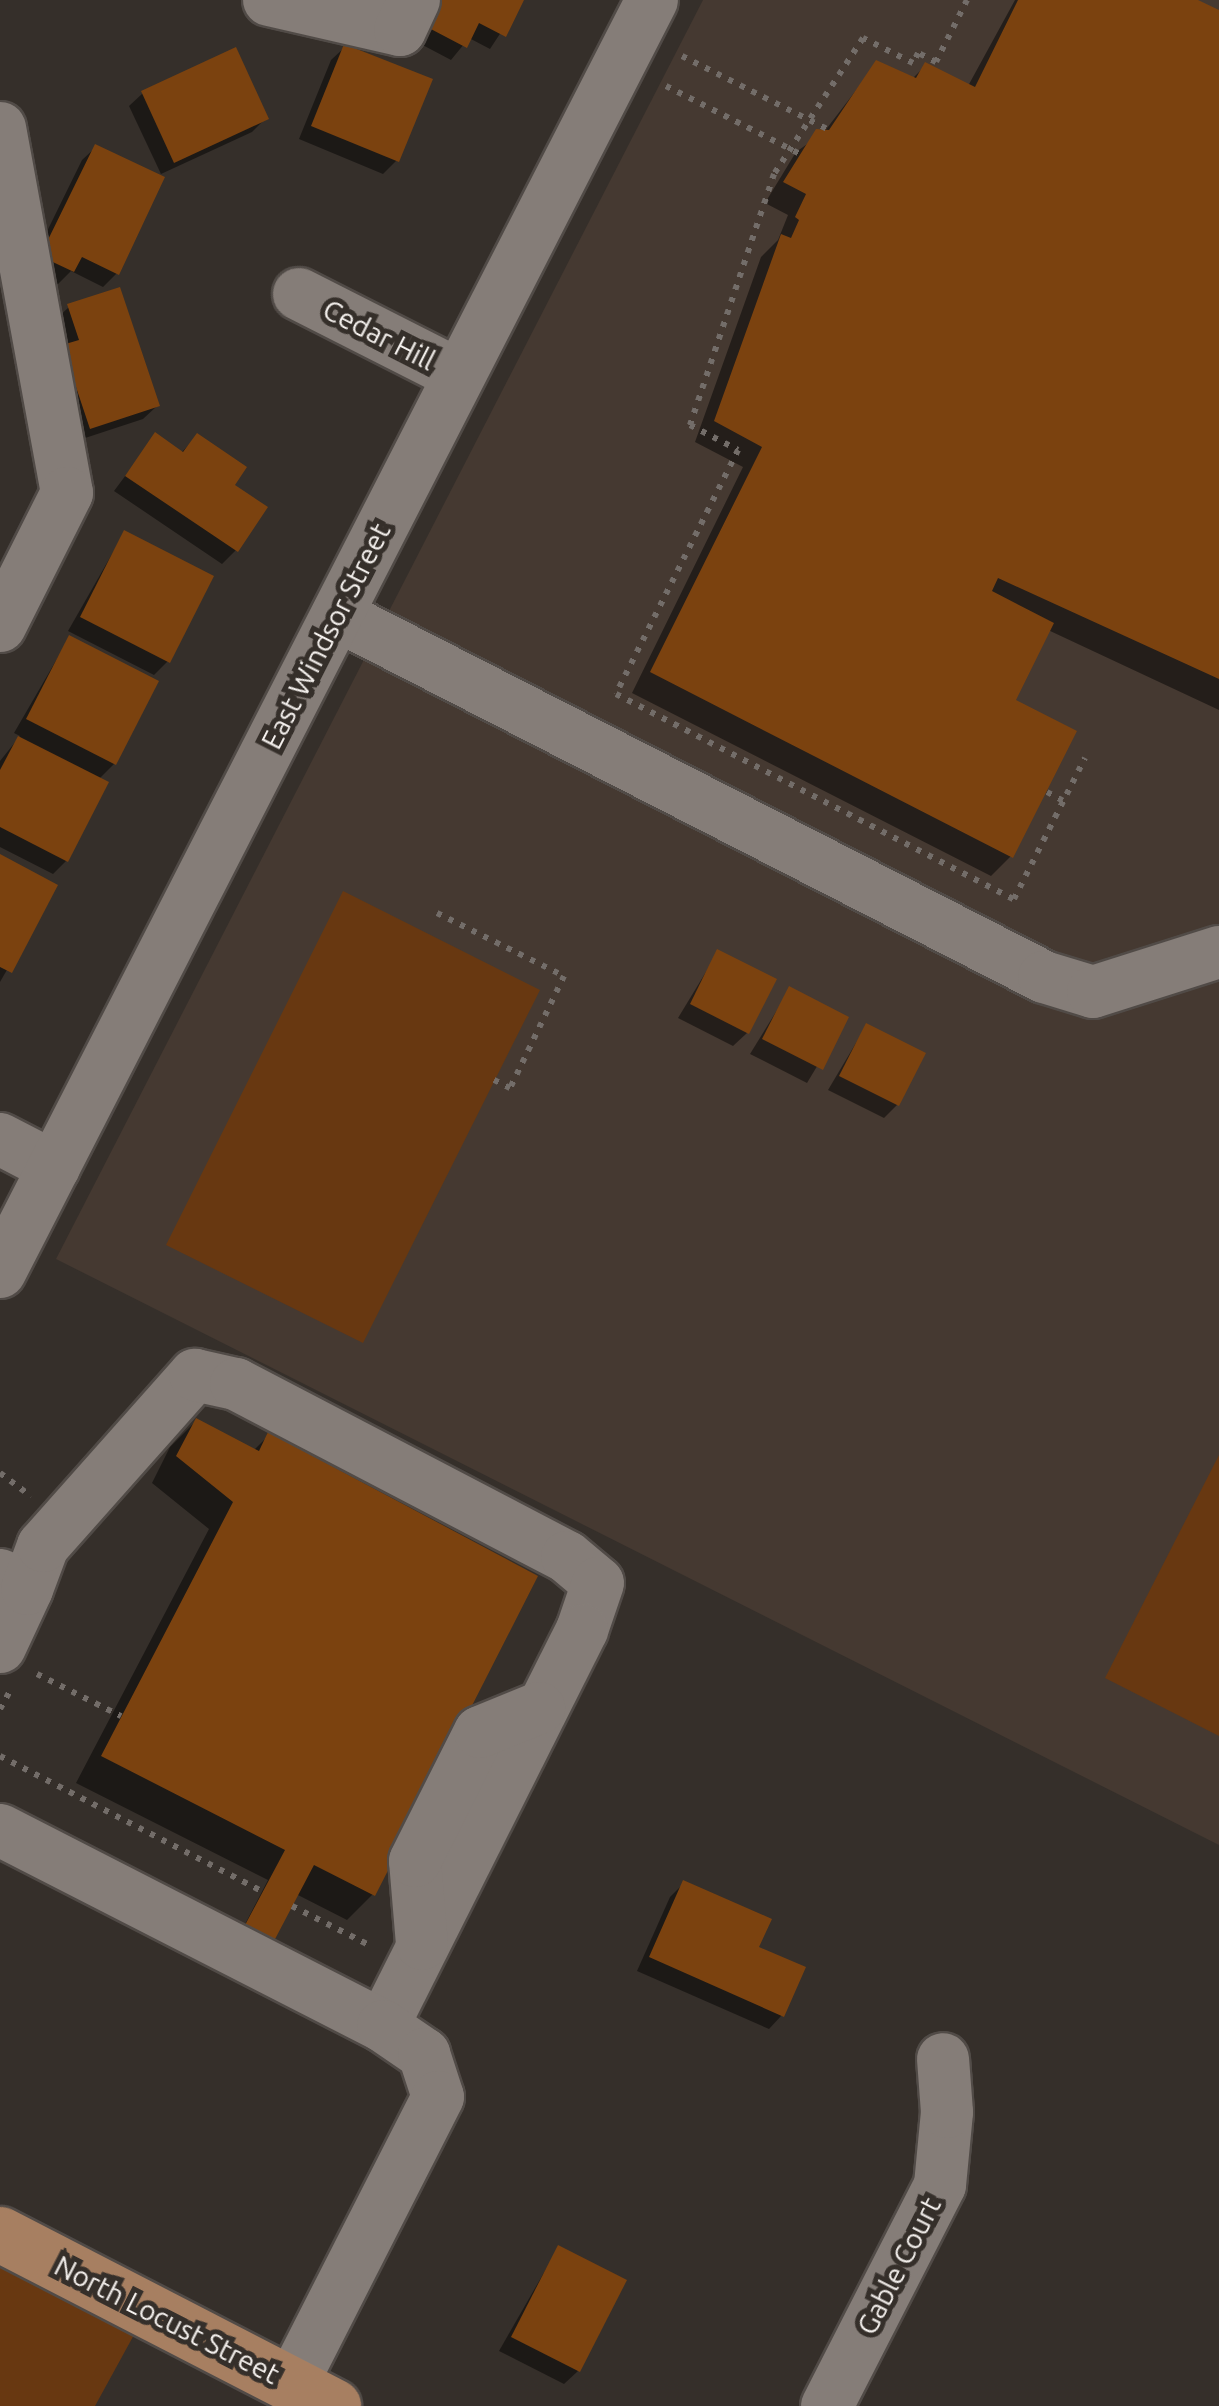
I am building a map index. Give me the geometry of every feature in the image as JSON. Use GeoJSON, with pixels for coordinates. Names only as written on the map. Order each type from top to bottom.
{"type":"FeatureCollection","features":[{"type":"Feature","properties":{"kind":"main road","name":"North Locust Street"},"geometry":{"type":"LineString","coordinates":[[0,2234],[312,2395]]}},
{"type":"Feature","properties":{"kind":"street"},"geometry":{"type":"LineString","coordinates":[[269,0],[400,30],[414,0]]}},
{"type":"Feature","properties":{"kind":"street","name":"East Windsor Street"},"geometry":{"type":"LineString","coordinates":[[0,1272],[652,0]]}},
{"type":"Feature","properties":{"kind":"street"},"geometry":{"type":"LineString","coordinates":[[0,128],[67,493],[0,626]]}},
{"type":"Feature","properties":{"kind":"street","name":"Cedar Hill"},"geometry":{"type":"LineString","coordinates":[[300,294],[459,375]]}},
{"type":"Feature","properties":{"kind":"street"},"geometry":{"type":"LineString","coordinates":[[337,615],[1044,977],[1092,992],[1219,952]]}},
{"type":"Feature","properties":{"kind":"street"},"geometry":{"type":"LineString","coordinates":[[0,1139],[54,1167]]}},
{"type":"Feature","properties":{"kind":"street"},"geometry":{"type":"LineString","coordinates":[[11,1657],[14,1582],[194,1375],[236,1384],[567,1557],[598,1583],[582,1630],[404,1949],[383,2026]]}},
{"type":"Feature","properties":{"kind":"street"},"geometry":{"type":"LineString","coordinates":[[0,1830],[383,2026],[424,2054],[438,2098],[312,2395]]}},
{"type":"Feature","properties":{"kind":"street","name":"Gable Court"},"geometry":{"type":"LineString","coordinates":[[827,2406],[940,2185],[948,2112],[943,2059]]}},
{"type":"Feature","properties":{"kind":"path"},"geometry":{"type":"LineString","coordinates":[[968,0],[936,62],[918,53],[913,63],[863,38],[788,148],[731,294],[690,425],[738,450],[616,694],[1014,899],[1085,758]]}},
{"type":"Feature","properties":{"kind":"path"},"geometry":{"type":"LineString","coordinates":[[682,56],[829,130]]}},
{"type":"Feature","properties":{"kind":"path"},"geometry":{"type":"LineString","coordinates":[[666,86],[800,154]]}},
{"type":"Feature","properties":{"kind":"path"},"geometry":{"type":"LineString","coordinates":[[1046,792],[1063,801]]}},
{"type":"Feature","properties":{"kind":"path"},"geometry":{"type":"LineString","coordinates":[[437,913],[564,976],[510,1088],[494,1080]]}},
{"type":"Feature","properties":{"kind":"path"},"geometry":{"type":"LineString","coordinates":[[0,1473],[21,1488]]}},
{"type":"Feature","properties":{"kind":"path"},"geometry":{"type":"LineString","coordinates":[[11,1657],[121,1716]]}},
{"type":"Feature","properties":{"kind":"path"},"geometry":{"type":"LineString","coordinates":[[0,1756],[262,1891]]}},
{"type":"Feature","properties":{"kind":"path"},"geometry":{"type":"LineString","coordinates":[[292,1906],[404,1949]]}},
{"type":"Feature","properties":{"kind":"shaded area"},"geometry":{"type":"Polygon","coordinates":[[[703,0],[1219,0],[1219,1845],[56,1259],[703,0]]]}},
{"type":"Feature","properties":{"kind":"shaded area"},"geometry":{"type":"Polygon","coordinates":[[[343,891],[540,990],[363,1343],[166,1245],[343,891]]]}},
{"type":"Feature","properties":{"kind":"shaded area"},"geometry":{"type":"Polygon","coordinates":[[[1219,1455],[1219,1736],[1105,1678],[1219,1455]]]}},
{"type":"Feature","properties":{"kind":"shaded area"},"geometry":{"type":"Polygon","coordinates":[[[0,2265],[135,2333],[95,2406],[0,2406],[0,2265]]]}},
{"type":"Feature","properties":{"kind":"building"},"geometry":{"type":"Polygon","coordinates":[[[441,0],[524,0],[506,37],[479,23],[467,48],[427,27],[441,0]]]}},
{"type":"Feature","properties":{"kind":"building"},"geometry":{"type":"Polygon","coordinates":[[[1018,0],[1198,0],[1219,10],[1219,679],[998,578],[992,591],[1054,623],[1016,700],[1077,731],[1013,858],[650,672],[762,447],[714,421],[781,234],[791,238],[799,220],[795,217],[806,194],[783,182],[816,129],[829,130],[876,60],[916,78],[925,62],[975,87],[1018,0]]]}},
{"type":"Feature","properties":{"kind":"building"},"geometry":{"type":"Polygon","coordinates":[[[344,44],[433,79],[399,162],[311,126],[344,44]]]}},
{"type":"Feature","properties":{"kind":"building"},"geometry":{"type":"Polygon","coordinates":[[[236,47],[269,119],[174,163],[141,91],[236,47]]]}},
{"type":"Feature","properties":{"kind":"building"},"geometry":{"type":"Polygon","coordinates":[[[95,144],[165,177],[119,275],[82,257],[74,272],[40,256],[95,144]]]}},
{"type":"Feature","properties":{"kind":"building"},"geometry":{"type":"Polygon","coordinates":[[[120,287],[160,406],[90,429],[62,345],[79,340],[67,304],[120,287]]]}},
{"type":"Feature","properties":{"kind":"building"},"geometry":{"type":"Polygon","coordinates":[[[155,432],[183,452],[197,433],[247,467],[235,485],[268,507],[238,552],[125,476],[155,432]]]}},
{"type":"Feature","properties":{"kind":"building"},"geometry":{"type":"Polygon","coordinates":[[[124,530],[214,576],[170,663],[80,617],[124,530]]]}},
{"type":"Feature","properties":{"kind":"building"},"geometry":{"type":"Polygon","coordinates":[[[69,635],[159,681],[116,765],[26,719],[69,635]]]}},
{"type":"Feature","properties":{"kind":"building"},"geometry":{"type":"Polygon","coordinates":[[[18,736],[109,782],[68,862],[0,827],[0,770],[18,736]]]}},
{"type":"Feature","properties":{"kind":"building"},"geometry":{"type":"Polygon","coordinates":[[[0,854],[58,885],[12,973],[0,967],[0,854]]]}},
{"type":"Feature","properties":{"kind":"building"},"geometry":{"type":"Polygon","coordinates":[[[717,949],[777,979],[749,1034],[690,1004],[717,949]]]}},
{"type":"Feature","properties":{"kind":"building"},"geometry":{"type":"Polygon","coordinates":[[[789,986],[849,1017],[823,1070],[762,1039],[789,986]]]}},
{"type":"Feature","properties":{"kind":"building"},"geometry":{"type":"Polygon","coordinates":[[[866,1023],[926,1053],[899,1106],[839,1076],[866,1023]]]}},
{"type":"Feature","properties":{"kind":"building"},"geometry":{"type":"Polygon","coordinates":[[[196,1418],[259,1451],[268,1432],[538,1576],[375,1896],[314,1865],[274,1941],[245,1925],[285,1850],[101,1756],[233,1502],[176,1456],[196,1418]]]}},
{"type":"Feature","properties":{"kind":"building"},"geometry":{"type":"Polygon","coordinates":[[[683,1880],[772,1919],[759,1947],[806,1967],[784,2017],[649,1957],[683,1880]]]}},
{"type":"Feature","properties":{"kind":"building"},"geometry":{"type":"Polygon","coordinates":[[[558,2245],[627,2280],[580,2372],[511,2337],[558,2245]]]}}]}
